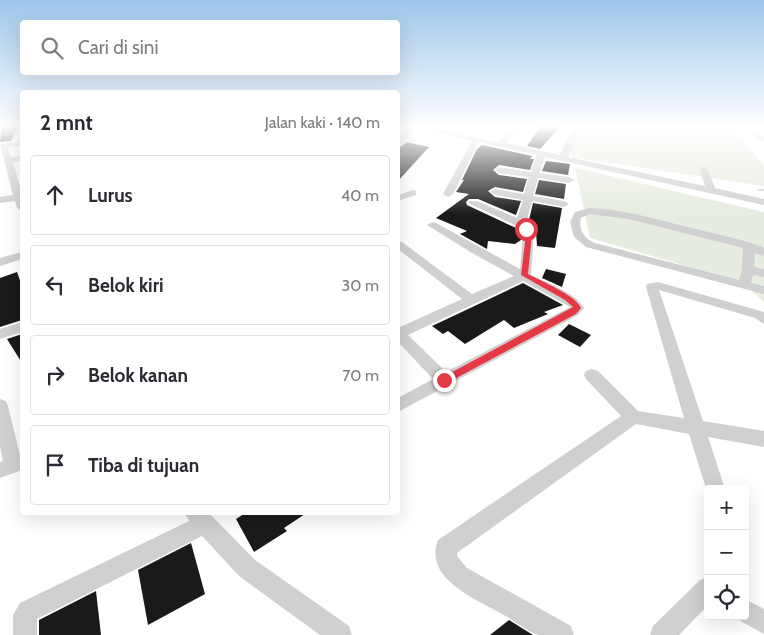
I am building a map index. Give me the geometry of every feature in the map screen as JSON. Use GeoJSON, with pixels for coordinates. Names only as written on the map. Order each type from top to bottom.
{"type":"FeatureCollection","features":[{"type":"Feature","properties":{"kind":"street"},"geometry":{"type":"LineString","coordinates":[[0,200],[20,197],[19,185],[6,156]]}},
{"type":"Feature","properties":{"kind":"street"},"geometry":{"type":"LineString","coordinates":[[448,194],[468,156]]}},
{"type":"Feature","properties":{"kind":"street"},"geometry":{"type":"LineString","coordinates":[[521,224],[534,175],[541,156]]}},
{"type":"Feature","properties":{"kind":"street"},"geometry":{"type":"LineString","coordinates":[[551,156],[764,202]]}},
{"type":"Feature","properties":{"kind":"street"},"geometry":{"type":"LineString","coordinates":[[8,160],[20,158]]}},
{"type":"Feature","properties":{"kind":"street"},"geometry":{"type":"LineString","coordinates":[[499,170],[569,180]]}},
{"type":"Feature","properties":{"kind":"street"},"geometry":{"type":"LineString","coordinates":[[704,170],[711,191]]}},
{"type":"Feature","properties":{"kind":"street"},"geometry":{"type":"LineString","coordinates":[[495,192],[564,204]]}},
{"type":"Feature","properties":{"kind":"street"},"geometry":{"type":"LineString","coordinates":[[400,197],[413,193]]}},
{"type":"Feature","properties":{"kind":"street"},"geometry":{"type":"LineString","coordinates":[[473,204],[521,224],[529,234],[525,275]]}},
{"type":"Feature","properties":{"kind":"street"},"geometry":{"type":"LineString","coordinates":[[764,254],[749,246],[641,219],[607,213],[583,211],[577,214],[574,221],[582,240],[597,248],[764,290]]}},
{"type":"Feature","properties":{"kind":"street"},"geometry":{"type":"LineString","coordinates":[[400,404],[573,312],[577,308],[568,299],[476,251],[432,225]]}},
{"type":"Feature","properties":{"kind":"street"},"geometry":{"type":"LineString","coordinates":[[400,246],[471,300]]}},
{"type":"Feature","properties":{"kind":"street"},"geometry":{"type":"LineString","coordinates":[[744,285],[748,270],[749,246]]}},
{"type":"Feature","properties":{"kind":"street"},"geometry":{"type":"LineString","coordinates":[[0,262],[20,256]]}},
{"type":"Feature","properties":{"kind":"street"},"geometry":{"type":"LineString","coordinates":[[748,270],[764,273]]}},
{"type":"Feature","properties":{"kind":"street"},"geometry":{"type":"LineString","coordinates":[[400,333],[525,275]]}},
{"type":"Feature","properties":{"kind":"street"},"geometry":{"type":"LineString","coordinates":[[714,485],[652,287],[658,286],[760,315],[764,318]]}},
{"type":"Feature","properties":{"kind":"street"},"geometry":{"type":"LineString","coordinates":[[0,334],[20,328]]}},
{"type":"Feature","properties":{"kind":"street"},"geometry":{"type":"LineString","coordinates":[[400,336],[444,380]]}},
{"type":"Feature","properties":{"kind":"street"},"geometry":{"type":"LineString","coordinates":[[592,375],[634,417],[764,439]]}},
{"type":"Feature","properties":{"kind":"street"},"geometry":{"type":"LineString","coordinates":[[0,406],[12,465]]}},
{"type":"Feature","properties":{"kind":"street"},"geometry":{"type":"LineString","coordinates":[[562,635],[459,576],[446,560],[446,548],[634,417]]}},
{"type":"Feature","properties":{"kind":"street"},"geometry":{"type":"LineString","coordinates":[[25,635],[25,615],[28,611],[199,518],[247,568],[340,635]]}},
{"type":"Feature","properties":{"kind":"street"},"geometry":{"type":"LineString","coordinates":[[662,635],[704,592]]}},
{"type":"Feature","properties":{"kind":"street"},"geometry":{"type":"LineString","coordinates":[[749,613],[764,622]]}},
{"type":"Feature","properties":{"kind":"shaded area"},"geometry":{"type":"Polygon","coordinates":[[[756,156],[764,165],[764,186],[571,157],[756,156]]]}},
{"type":"Feature","properties":{"kind":"shaded area"},"geometry":{"type":"Polygon","coordinates":[[[575,168],[764,212],[764,302],[751,290],[676,263],[590,238],[575,168]]]}},
{"type":"Feature","properties":{"kind":"building"},"geometry":{"type":"Polygon","coordinates":[[[400,156],[421,156],[400,179],[400,156]]]}},
{"type":"Feature","properties":{"kind":"building"},"geometry":{"type":"Polygon","coordinates":[[[474,156],[532,156],[530,159],[534,159],[530,170],[499,165],[493,170],[499,175],[527,179],[523,192],[495,187],[488,191],[495,197],[521,201],[516,215],[478,199],[469,199],[466,202],[467,205],[516,228],[521,235],[521,240],[515,244],[488,241],[487,249],[460,234],[467,231],[436,218],[469,194],[456,192],[464,180],[462,180],[474,156]]]}},
{"type":"Feature","properties":{"kind":"building"},"geometry":{"type":"Polygon","coordinates":[[[546,161],[570,164],[568,175],[542,171],[546,161]]]}},
{"type":"Feature","properties":{"kind":"building"},"geometry":{"type":"Polygon","coordinates":[[[539,180],[566,184],[564,199],[535,194],[539,180]]]}},
{"type":"Feature","properties":{"kind":"building"},"geometry":{"type":"Polygon","coordinates":[[[533,203],[562,208],[555,248],[537,246],[536,232],[528,224],[533,203]]]}},
{"type":"Feature","properties":{"kind":"building"},"geometry":{"type":"Polygon","coordinates":[[[546,269],[566,274],[562,287],[542,278],[546,269]]]}},
{"type":"Feature","properties":{"kind":"building"},"geometry":{"type":"Polygon","coordinates":[[[17,272],[20,280],[20,321],[0,327],[0,278],[17,272]]]}},
{"type":"Feature","properties":{"kind":"building"},"geometry":{"type":"Polygon","coordinates":[[[523,283],[563,305],[544,312],[548,314],[514,328],[504,320],[465,344],[448,331],[443,334],[432,326],[523,283]]]}},
{"type":"Feature","properties":{"kind":"building"},"geometry":{"type":"Polygon","coordinates":[[[569,324],[591,335],[580,347],[558,335],[569,324]]]}},
{"type":"Feature","properties":{"kind":"building"},"geometry":{"type":"Polygon","coordinates":[[[20,335],[20,360],[7,339],[20,335]]]}},
{"type":"Feature","properties":{"kind":"building"},"geometry":{"type":"Polygon","coordinates":[[[242,515],[304,515],[284,528],[287,531],[254,552],[236,519],[242,515]]]}},
{"type":"Feature","properties":{"kind":"building"},"geometry":{"type":"Polygon","coordinates":[[[191,543],[205,594],[148,625],[138,570],[191,543]]]}},
{"type":"Feature","properties":{"kind":"building"},"geometry":{"type":"Polygon","coordinates":[[[96,591],[101,635],[39,635],[39,620],[96,591]]]}},
{"type":"Feature","properties":{"kind":"building"},"geometry":{"type":"Polygon","coordinates":[[[509,620],[533,635],[490,635],[509,620]]]}},
{"type":"Feature","properties":{"kind":"route"},"geometry":{"type":"LineString","coordinates":[[444,380],[573,312],[577,308],[568,299],[525,275],[529,240],[529,234],[526,229]]}}]}
